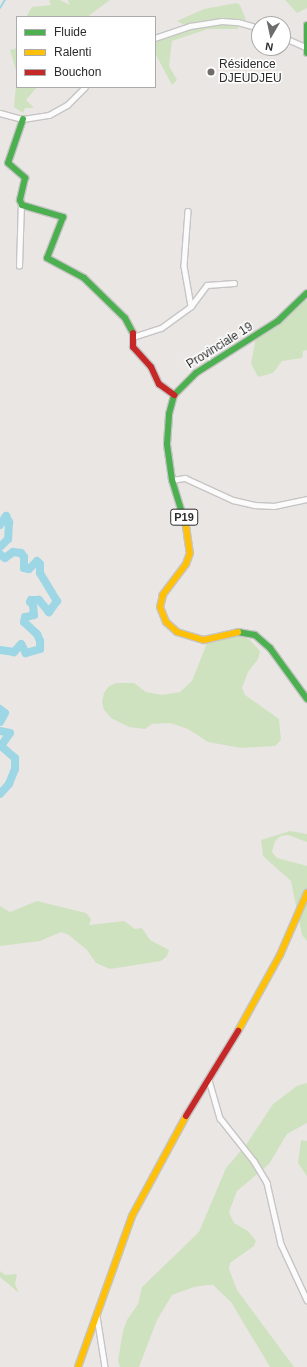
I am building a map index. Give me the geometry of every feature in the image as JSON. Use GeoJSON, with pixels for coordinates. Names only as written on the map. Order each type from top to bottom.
{"type":"FeatureCollection","features":[{"type":"Feature","properties":{"kind":"street"},"geometry":{"type":"LineString","coordinates":[[156,38],[190,26],[222,21],[238,22],[251,26]]}},
{"type":"Feature","properties":{"kind":"street"},"geometry":{"type":"LineString","coordinates":[[291,42],[306,50],[307,25]]}},
{"type":"Feature","properties":{"kind":"street"},"geometry":{"type":"LineString","coordinates":[[0,113],[23,119],[49,115],[60,110],[85,88]]}},
{"type":"Feature","properties":{"kind":"street"},"geometry":{"type":"LineString","coordinates":[[19,266],[21,203],[26,178],[8,163],[23,119]]}},
{"type":"Feature","properties":{"kind":"street"},"geometry":{"type":"LineString","coordinates":[[21,203],[63,217],[47,258],[84,278],[125,318],[131,327],[133,347],[152,367],[159,384],[174,395]]}},
{"type":"Feature","properties":{"kind":"street"},"geometry":{"type":"LineString","coordinates":[[188,211],[184,266],[191,306]]}},
{"type":"Feature","properties":{"kind":"street"},"geometry":{"type":"LineString","coordinates":[[132,337],[161,328],[191,306],[207,285],[234,283]]}},
{"type":"Feature","properties":{"kind":"street","name":"Provinciale 19"},"geometry":{"type":"LineString","coordinates":[[174,395],[196,373],[250,341],[278,321],[307,293]]}},
{"type":"Feature","properties":{"kind":"street","name":"P19"},"geometry":{"type":"LineString","coordinates":[[174,395],[169,414],[167,444],[172,480],[184,517],[190,553],[186,564],[163,595],[160,607],[164,619],[177,632],[196,639],[240,631],[255,635],[270,648],[307,699]]}},
{"type":"Feature","properties":{"kind":"street"},"geometry":{"type":"LineString","coordinates":[[172,480],[185,478],[233,500],[254,505],[274,506],[307,500]]}},
{"type":"Feature","properties":{"kind":"street"},"geometry":{"type":"LineString","coordinates":[[78,1367],[132,1216],[172,1139],[208,1079],[228,1050],[280,955],[307,892]]}},
{"type":"Feature","properties":{"kind":"street"},"geometry":{"type":"LineString","coordinates":[[208,1079],[220,1118],[254,1161],[267,1183],[281,1244],[307,1300]]}},
{"type":"Feature","properties":{"kind":"street"},"geometry":{"type":"LineString","coordinates":[[97,1316],[105,1367]]}},
{"type":"Feature","properties":{"kind":"green space"},"geometry":{"type":"Polygon","coordinates":[[[49,0],[60,0],[70,5],[68,0],[110,0],[88,16],[27,16],[32,7],[51,5],[49,0]]]}},
{"type":"Feature","properties":{"kind":"green space"},"geometry":{"type":"Polygon","coordinates":[[[285,0],[307,0],[307,8],[297,13],[285,0]]]}},
{"type":"Feature","properties":{"kind":"green space"},"geometry":{"type":"Polygon","coordinates":[[[237,3],[240,5],[246,20],[222,18],[185,25],[177,21],[204,9],[237,3]]]}},
{"type":"Feature","properties":{"kind":"green space"},"geometry":{"type":"Polygon","coordinates":[[[221,22],[235,23],[239,29],[208,29],[172,41],[169,66],[177,80],[172,85],[156,55],[156,40],[184,29],[221,22]]]}},
{"type":"Feature","properties":{"kind":"green space"},"geometry":{"type":"Polygon","coordinates":[[[16,48],[16,71],[10,50],[16,48]]]}},
{"type":"Feature","properties":{"kind":"green space"},"geometry":{"type":"Polygon","coordinates":[[[16,85],[16,88],[36,88],[26,100],[34,108],[25,108],[23,113],[14,107],[16,85]]]}},
{"type":"Feature","properties":{"kind":"green space"},"geometry":{"type":"Polygon","coordinates":[[[304,298],[307,301],[307,350],[303,351],[302,358],[282,361],[273,373],[258,377],[251,364],[256,337],[304,298]]]}},
{"type":"Feature","properties":{"kind":"green space"},"geometry":{"type":"Polygon","coordinates":[[[230,633],[249,639],[260,651],[258,659],[248,672],[242,688],[245,695],[279,719],[281,740],[275,746],[241,748],[208,742],[188,729],[170,723],[152,724],[145,729],[129,727],[111,718],[104,710],[102,702],[104,693],[109,686],[117,683],[134,683],[146,692],[162,695],[180,692],[192,681],[207,643],[230,633]]]}},
{"type":"Feature","properties":{"kind":"green space"},"geometry":{"type":"Polygon","coordinates":[[[290,831],[307,834],[307,842],[288,835],[281,836],[275,841],[272,852],[277,858],[307,866],[307,941],[302,935],[291,881],[263,856],[261,840],[290,831]]]}},
{"type":"Feature","properties":{"kind":"green space"},"geometry":{"type":"Polygon","coordinates":[[[37,901],[86,913],[91,919],[89,925],[124,921],[135,929],[142,928],[150,940],[169,950],[167,956],[161,961],[110,969],[96,963],[87,950],[69,935],[61,932],[40,941],[0,946],[0,906],[10,912],[37,901]]]}},
{"type":"Feature","properties":{"kind":"green space"},"geometry":{"type":"Polygon","coordinates":[[[307,1083],[307,1123],[287,1134],[269,1164],[237,1191],[229,1212],[234,1223],[248,1231],[256,1241],[254,1246],[230,1263],[229,1269],[237,1290],[294,1367],[270,1367],[231,1302],[213,1285],[207,1285],[194,1287],[172,1295],[157,1320],[139,1367],[120,1367],[118,1361],[123,1331],[127,1320],[138,1304],[142,1287],[199,1232],[226,1168],[246,1145],[273,1104],[297,1086],[307,1083]]]}},
{"type":"Feature","properties":{"kind":"green space"},"geometry":{"type":"Polygon","coordinates":[[[301,1140],[307,1141],[307,1176],[298,1163],[301,1140]]]}},
{"type":"Feature","properties":{"kind":"green space"},"geometry":{"type":"Polygon","coordinates":[[[0,1271],[5,1275],[17,1274],[15,1284],[19,1293],[0,1277],[0,1271]]]}},
{"type":"Feature","properties":{"kind":"waterway"},"geometry":{"type":"LineString","coordinates":[[0,8],[5,0]]}},
{"type":"Feature","properties":{"kind":"waterway"},"geometry":{"type":"LineString","coordinates":[[0,525],[6,516],[9,522],[8,539],[0,547]]}},
{"type":"Feature","properties":{"kind":"waterway"},"geometry":{"type":"LineString","coordinates":[[0,554],[5,558],[13,552],[21,553],[24,557],[24,568],[29,569],[37,561],[40,564],[40,573],[57,601],[49,612],[39,600],[31,600],[30,602],[33,605],[34,615],[25,617],[24,622],[37,634],[40,641],[40,649],[26,653],[21,644],[14,652],[0,650]]}},
{"type":"Feature","properties":{"kind":"waterway"},"geometry":{"type":"LineString","coordinates":[[0,709],[5,713],[0,722]]}},
{"type":"Feature","properties":{"kind":"waterway"},"geometry":{"type":"LineString","coordinates":[[0,731],[10,733],[1,746],[15,758],[15,769],[9,784],[0,794]]}},
{"type":"Feature","properties":{"kind":"traffic: fast"},"geometry":{"type":"LineString","coordinates":[[307,25],[307,53]]}},
{"type":"Feature","properties":{"kind":"traffic: fast"},"geometry":{"type":"LineString","coordinates":[[23,119],[8,163],[25,178],[20,200],[22,205],[63,217],[47,258],[84,278],[125,318],[133,333]]}},
{"type":"Feature","properties":{"kind":"traffic: fast"},"geometry":{"type":"LineString","coordinates":[[186,526],[172,480],[167,444],[169,414],[174,395],[196,373],[278,321],[307,293]]}},
{"type":"Feature","properties":{"kind":"traffic: fast"},"geometry":{"type":"LineString","coordinates":[[238,632],[255,635],[270,648],[307,699]]}},
{"type":"Feature","properties":{"kind":"traffic: slow"},"geometry":{"type":"LineString","coordinates":[[186,526],[190,553],[186,564],[163,595],[160,607],[166,622],[177,632],[204,640],[238,632]]}},
{"type":"Feature","properties":{"kind":"traffic: slow"},"geometry":{"type":"LineString","coordinates":[[238,1031],[280,955],[307,893]]}},
{"type":"Feature","properties":{"kind":"traffic: slow"},"geometry":{"type":"LineString","coordinates":[[78,1367],[132,1216],[186,1116]]}},
{"type":"Feature","properties":{"kind":"traffic: jam"},"geometry":{"type":"LineString","coordinates":[[133,333],[133,347],[151,367],[159,384],[174,395]]}},
{"type":"Feature","properties":{"kind":"traffic: jam"},"geometry":{"type":"LineString","coordinates":[[186,1116],[238,1031]]}},
{"type":"Feature","properties":{"kind":"place","name":"Résidence DJEUDJEU"},"geometry":{"type":"Point","coordinates":[211,72]}}]}
